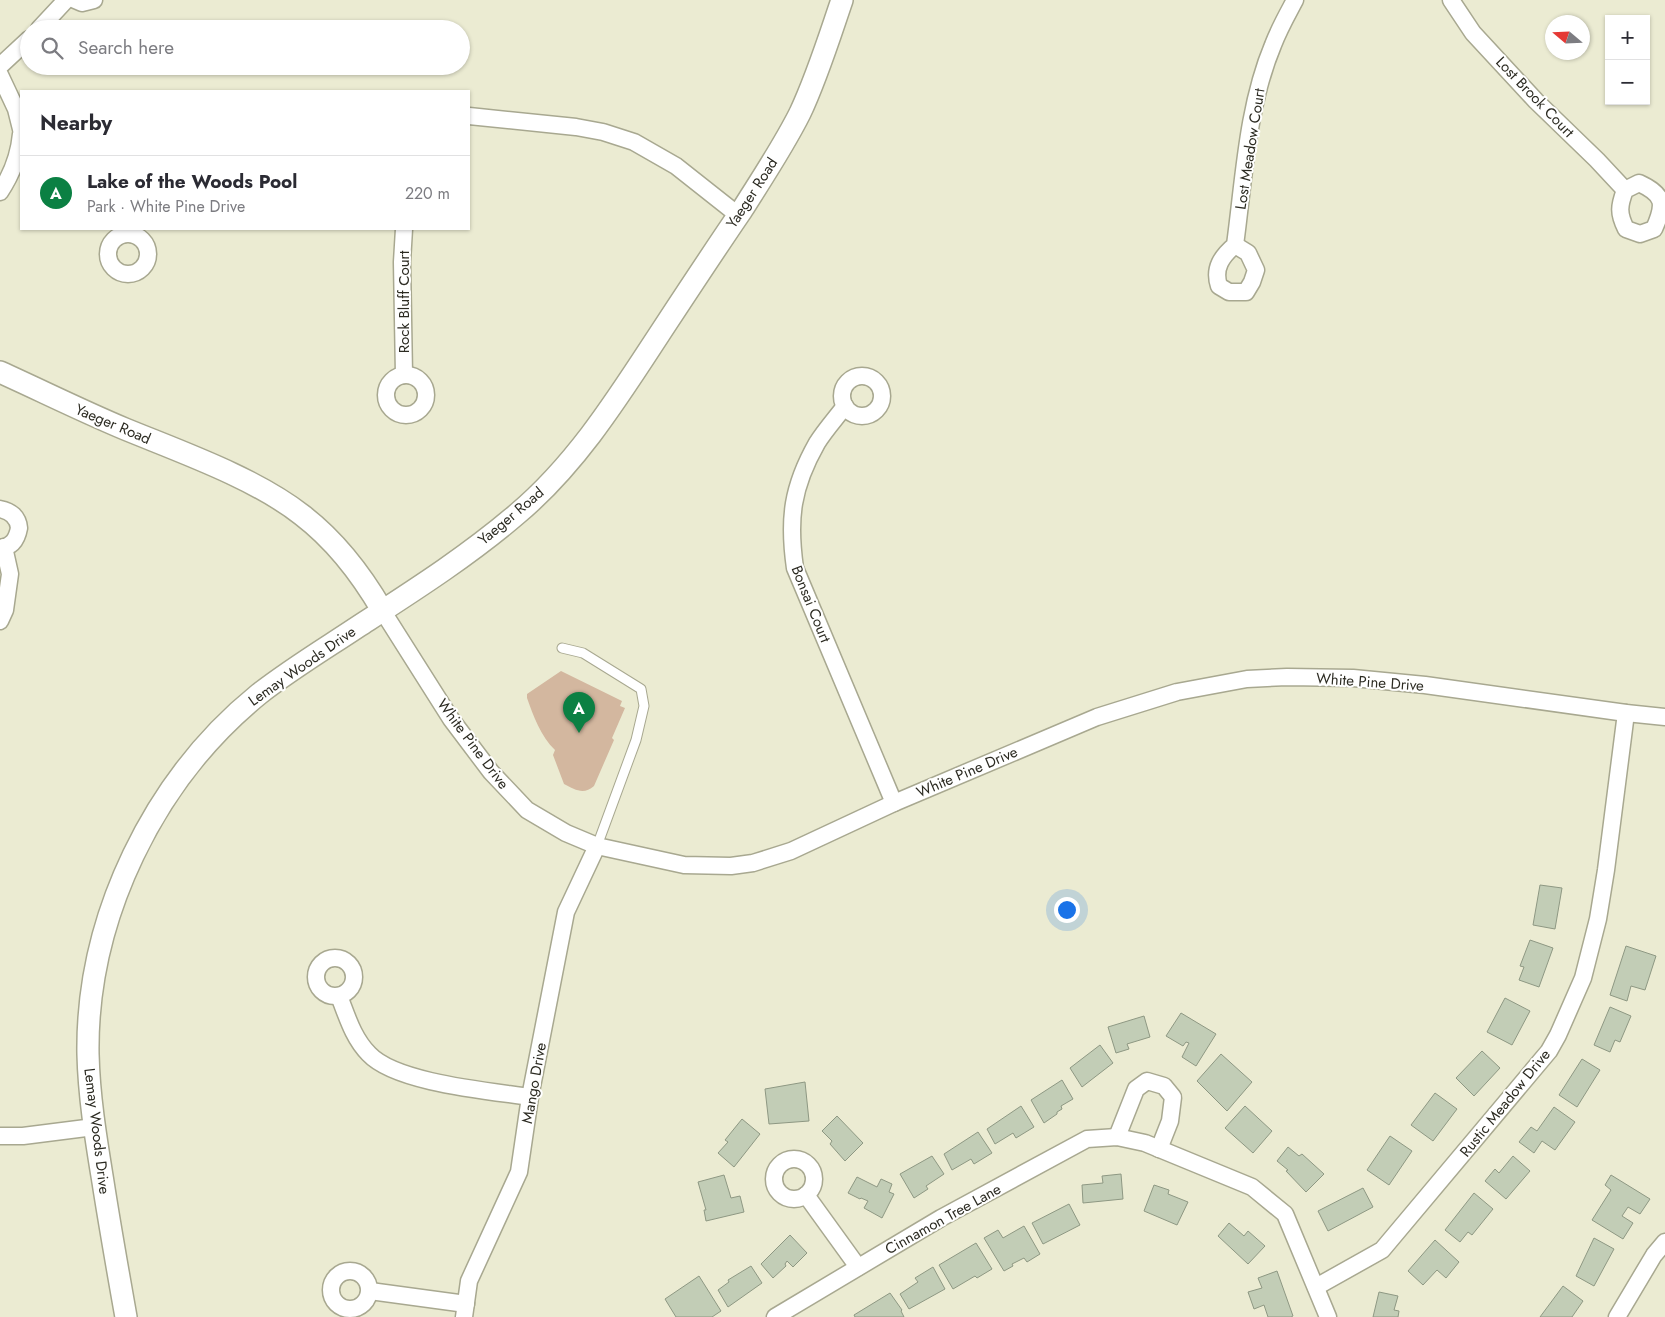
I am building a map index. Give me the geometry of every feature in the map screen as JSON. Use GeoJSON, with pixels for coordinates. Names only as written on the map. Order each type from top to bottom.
{"type":"FeatureCollection","features":[{"type":"Feature","properties":{"kind":"street"},"geometry":{"type":"LineString","coordinates":[[47,20],[66,0]]}},
{"type":"Feature","properties":{"kind":"street"},"geometry":{"type":"LineString","coordinates":[[74,0],[82,3],[94,0]]}},
{"type":"Feature","properties":{"kind":"street","name":"Yaeger Road"},"geometry":{"type":"LineString","coordinates":[[0,372],[60,401],[204,462],[272,496],[300,514],[338,548],[366,582],[382,610],[494,533],[536,497],[562,470],[620,394],[786,140],[801,110],[842,0]]}},
{"type":"Feature","properties":{"kind":"street","name":"Lost Meadow Court"},"geometry":{"type":"LineString","coordinates":[[1235,245],[1251,124],[1263,73],[1275,39],[1296,0]]}},
{"type":"Feature","properties":{"kind":"street","name":"Lost Brook Court"},"geometry":{"type":"LineString","coordinates":[[1451,0],[1473,33],[1624,190]]}},
{"type":"Feature","properties":{"kind":"street"},"geometry":{"type":"LineString","coordinates":[[0,66],[20,47]]}},
{"type":"Feature","properties":{"kind":"street"},"geometry":{"type":"LineString","coordinates":[[0,75],[16,109],[20,125]]}},
{"type":"Feature","properties":{"kind":"street"},"geometry":{"type":"LineString","coordinates":[[470,116],[576,127],[603,132],[634,142],[676,166],[738,215]]}},
{"type":"Feature","properties":{"kind":"street"},"geometry":{"type":"LineString","coordinates":[[0,192],[11,174],[20,148]]}},
{"type":"Feature","properties":{"kind":"street","name":"Rock Bluff Court"},"geometry":{"type":"LineString","coordinates":[[404,230],[402,262],[404,375]]}},
{"type":"Feature","properties":{"kind":"street","name":"Bonsai Court"},"geometry":{"type":"LineString","coordinates":[[845,406],[818,442],[803,471],[792,507],[791,539],[795,568],[894,803]]}},
{"type":"Feature","properties":{"kind":"street"},"geometry":{"type":"LineString","coordinates":[[0,510],[7,511],[14,516],[19,528],[14,542],[2,548],[10,574],[5,610],[0,621]]}},
{"type":"Feature","properties":{"kind":"street","name":"White Pine Drive"},"geometry":{"type":"LineString","coordinates":[[382,610],[451,719],[491,772],[527,810],[566,833],[597,846],[684,865],[731,866],[753,863],[791,851],[894,803],[1097,717],[1177,692],[1247,679],[1287,677],[1362,679],[1425,685],[1665,717]]}},
{"type":"Feature","properties":{"kind":"street","name":"Lemay Woods Drive"},"geometry":{"type":"LineString","coordinates":[[126,1317],[94,1127],[89,1091],[88,1050],[90,1015],[96,971],[105,932],[117,895],[136,849],[155,815],[201,752],[259,694],[382,610]]}},
{"type":"Feature","properties":{"kind":"street","name":"Rustic Meadow Drive"},"geometry":{"type":"LineString","coordinates":[[1316,1287],[1382,1250],[1549,1051],[1558,1035],[1583,978],[1598,919],[1626,713]]}},
{"type":"Feature","properties":{"kind":"street","name":"Mango Drive"},"geometry":{"type":"LineString","coordinates":[[465,1311],[469,1281],[519,1172],[530,1097],[566,912],[597,846]]}},
{"type":"Feature","properties":{"kind":"street"},"geometry":{"type":"LineString","coordinates":[[339,996],[357,1040],[370,1056],[391,1068],[437,1083],[530,1097]]}},
{"type":"Feature","properties":{"kind":"street"},"geometry":{"type":"LineString","coordinates":[[1117,1137],[1136,1089],[1147,1081],[1164,1086],[1173,1097],[1170,1121],[1159,1149]]}},
{"type":"Feature","properties":{"kind":"street"},"geometry":{"type":"LineString","coordinates":[[0,1136],[23,1136],[94,1127]]}},
{"type":"Feature","properties":{"kind":"street","name":"Cinnamon Tree Lane"},"geometry":{"type":"LineString","coordinates":[[775,1317],[941,1218],[1087,1139],[1117,1137],[1145,1143],[1252,1187],[1285,1214],[1328,1317]]}},
{"type":"Feature","properties":{"kind":"street"},"geometry":{"type":"LineString","coordinates":[[806,1195],[858,1267]]}},
{"type":"Feature","properties":{"kind":"street"},"geometry":{"type":"LineString","coordinates":[[1617,1317],[1654,1255],[1665,1242]]}},
{"type":"Feature","properties":{"kind":"street"},"geometry":{"type":"LineString","coordinates":[[370,1291],[465,1311]]}},
{"type":"Feature","properties":{"kind":"lane"},"geometry":{"type":"LineString","coordinates":[[562,648],[583,654],[641,689],[644,706],[636,740],[597,846]]}},
{"type":"Feature","properties":{"kind":"shaded area"},"geometry":{"type":"Polygon","coordinates":[[[561,671],[622,701],[620,706],[625,708],[612,738],[614,740],[594,786],[583,791],[564,784],[553,755],[555,750],[542,732],[527,698],[527,694],[561,671]]]}},
{"type":"Feature","properties":{"kind":"building"},"geometry":{"type":"Polygon","coordinates":[[[1540,885],[1562,888],[1555,929],[1533,925],[1540,885]]]}},
{"type":"Feature","properties":{"kind":"building"},"geometry":{"type":"Polygon","coordinates":[[[1530,940],[1553,948],[1539,987],[1519,980],[1524,967],[1520,966],[1530,940]]]}},
{"type":"Feature","properties":{"kind":"building"},"geometry":{"type":"Polygon","coordinates":[[[1626,946],[1656,956],[1645,990],[1631,986],[1627,1001],[1610,995],[1626,946]]]}},
{"type":"Feature","properties":{"kind":"building"},"geometry":{"type":"Polygon","coordinates":[[[1505,998],[1530,1011],[1512,1045],[1487,1032],[1505,998]]]}},
{"type":"Feature","properties":{"kind":"building"},"geometry":{"type":"Polygon","coordinates":[[[1610,1007],[1631,1016],[1620,1042],[1615,1040],[1610,1052],[1594,1045],[1610,1007]]]}},
{"type":"Feature","properties":{"kind":"building"},"geometry":{"type":"Polygon","coordinates":[[[1181,1013],[1216,1034],[1196,1066],[1182,1057],[1189,1043],[1186,1042],[1183,1046],[1166,1036],[1181,1013]]]}},
{"type":"Feature","properties":{"kind":"building"},"geometry":{"type":"Polygon","coordinates":[[[1144,1016],[1150,1037],[1127,1044],[1129,1049],[1116,1053],[1108,1027],[1144,1016]]]}},
{"type":"Feature","properties":{"kind":"building"},"geometry":{"type":"Polygon","coordinates":[[[1100,1045],[1113,1063],[1082,1087],[1070,1068],[1100,1045]]]}},
{"type":"Feature","properties":{"kind":"building"},"geometry":{"type":"Polygon","coordinates":[[[1482,1051],[1500,1068],[1474,1096],[1456,1078],[1482,1051]]]}},
{"type":"Feature","properties":{"kind":"building"},"geometry":{"type":"Polygon","coordinates":[[[1221,1054],[1252,1082],[1227,1111],[1197,1081],[1221,1054]]]}},
{"type":"Feature","properties":{"kind":"building"},"geometry":{"type":"Polygon","coordinates":[[[1582,1059],[1600,1070],[1577,1107],[1559,1095],[1582,1059]]]}},
{"type":"Feature","properties":{"kind":"building"},"geometry":{"type":"Polygon","coordinates":[[[1062,1080],[1073,1099],[1061,1106],[1062,1109],[1057,1114],[1044,1123],[1031,1100],[1062,1080]]]}},
{"type":"Feature","properties":{"kind":"building"},"geometry":{"type":"Polygon","coordinates":[[[805,1082],[809,1121],[769,1124],[765,1089],[805,1082]]]}},
{"type":"Feature","properties":{"kind":"building"},"geometry":{"type":"Polygon","coordinates":[[[1435,1093],[1457,1109],[1433,1141],[1411,1125],[1435,1093]]]}},
{"type":"Feature","properties":{"kind":"building"},"geometry":{"type":"Polygon","coordinates":[[[1021,1106],[1034,1127],[1016,1138],[1013,1133],[995,1144],[987,1129],[1021,1106]]]}},
{"type":"Feature","properties":{"kind":"building"},"geometry":{"type":"Polygon","coordinates":[[[1245,1106],[1272,1131],[1253,1153],[1225,1128],[1245,1106]]]}},
{"type":"Feature","properties":{"kind":"building"},"geometry":{"type":"Polygon","coordinates":[[[1554,1107],[1575,1122],[1555,1150],[1542,1141],[1534,1153],[1519,1142],[1531,1127],[1537,1131],[1554,1107]]]}},
{"type":"Feature","properties":{"kind":"building"},"geometry":{"type":"Polygon","coordinates":[[[837,1116],[863,1143],[845,1161],[830,1144],[832,1141],[822,1131],[837,1116]]]}},
{"type":"Feature","properties":{"kind":"building"},"geometry":{"type":"Polygon","coordinates":[[[742,1119],[760,1134],[734,1167],[718,1153],[728,1142],[725,1140],[742,1119]]]}},
{"type":"Feature","properties":{"kind":"building"},"geometry":{"type":"Polygon","coordinates":[[[978,1132],[992,1153],[974,1164],[971,1159],[952,1170],[944,1154],[978,1132]]]}},
{"type":"Feature","properties":{"kind":"building"},"geometry":{"type":"Polygon","coordinates":[[[1390,1136],[1412,1151],[1389,1185],[1367,1170],[1390,1136]]]}},
{"type":"Feature","properties":{"kind":"building"},"geometry":{"type":"Polygon","coordinates":[[[1288,1147],[1299,1156],[1302,1154],[1324,1174],[1306,1192],[1286,1171],[1288,1170],[1277,1161],[1288,1147]]]}},
{"type":"Feature","properties":{"kind":"building"},"geometry":{"type":"Polygon","coordinates":[[[932,1156],[944,1174],[926,1186],[928,1189],[914,1198],[900,1174],[932,1156]]]}},
{"type":"Feature","properties":{"kind":"building"},"geometry":{"type":"Polygon","coordinates":[[[1513,1156],[1530,1171],[1506,1199],[1485,1181],[1495,1169],[1499,1173],[1513,1156]]]}},
{"type":"Feature","properties":{"kind":"building"},"geometry":{"type":"Polygon","coordinates":[[[1121,1174],[1123,1199],[1083,1203],[1082,1185],[1103,1183],[1102,1176],[1121,1174]]]}},
{"type":"Feature","properties":{"kind":"building"},"geometry":{"type":"Polygon","coordinates":[[[724,1175],[731,1198],[740,1196],[744,1212],[706,1221],[704,1210],[706,1210],[698,1182],[724,1175]]]}},
{"type":"Feature","properties":{"kind":"building"},"geometry":{"type":"Polygon","coordinates":[[[1611,1175],[1650,1199],[1640,1214],[1628,1207],[1622,1216],[1633,1223],[1623,1239],[1592,1220],[1611,1190],[1605,1185],[1611,1175]]]}},
{"type":"Feature","properties":{"kind":"building"},"geometry":{"type":"Polygon","coordinates":[[[857,1177],[877,1187],[881,1179],[892,1184],[889,1192],[894,1194],[882,1218],[864,1208],[868,1201],[848,1193],[857,1177]]]}},
{"type":"Feature","properties":{"kind":"building"},"geometry":{"type":"Polygon","coordinates":[[[1154,1185],[1169,1190],[1168,1194],[1188,1202],[1177,1225],[1144,1211],[1154,1185]]]}},
{"type":"Feature","properties":{"kind":"building"},"geometry":{"type":"Polygon","coordinates":[[[1363,1188],[1373,1207],[1328,1231],[1318,1211],[1363,1188]]]}},
{"type":"Feature","properties":{"kind":"building"},"geometry":{"type":"Polygon","coordinates":[[[1474,1193],[1493,1209],[1472,1235],[1468,1232],[1460,1242],[1445,1230],[1474,1193]]]}},
{"type":"Feature","properties":{"kind":"building"},"geometry":{"type":"Polygon","coordinates":[[[1069,1204],[1080,1225],[1043,1244],[1032,1223],[1069,1204]]]}},
{"type":"Feature","properties":{"kind":"building"},"geometry":{"type":"Polygon","coordinates":[[[1229,1223],[1244,1236],[1248,1231],[1265,1246],[1248,1264],[1218,1236],[1229,1223]]]}},
{"type":"Feature","properties":{"kind":"building"},"geometry":{"type":"Polygon","coordinates":[[[1024,1226],[1040,1254],[1027,1262],[1024,1258],[1012,1264],[1013,1266],[1004,1271],[984,1238],[998,1230],[1003,1238],[1024,1226]]]}},
{"type":"Feature","properties":{"kind":"building"},"geometry":{"type":"Polygon","coordinates":[[[790,1235],[807,1253],[793,1267],[787,1261],[786,1266],[773,1278],[761,1264],[790,1235]]]}},
{"type":"Feature","properties":{"kind":"building"},"geometry":{"type":"Polygon","coordinates":[[[1594,1238],[1614,1249],[1594,1286],[1576,1276],[1594,1238]]]}},
{"type":"Feature","properties":{"kind":"building"},"geometry":{"type":"Polygon","coordinates":[[[1435,1240],[1459,1262],[1446,1278],[1437,1270],[1423,1285],[1408,1271],[1435,1240]]]}},
{"type":"Feature","properties":{"kind":"building"},"geometry":{"type":"Polygon","coordinates":[[[976,1243],[992,1269],[977,1278],[975,1276],[953,1289],[939,1265],[976,1243]]]}},
{"type":"Feature","properties":{"kind":"building"},"geometry":{"type":"Polygon","coordinates":[[[751,1266],[762,1283],[728,1307],[718,1290],[729,1282],[728,1280],[751,1266]]]}},
{"type":"Feature","properties":{"kind":"building"},"geometry":{"type":"Polygon","coordinates":[[[933,1267],[945,1289],[909,1309],[900,1294],[918,1282],[915,1278],[933,1267]]]}},
{"type":"Feature","properties":{"kind":"building"},"geometry":{"type":"Polygon","coordinates":[[[1277,1271],[1293,1316],[1291,1317],[1268,1317],[1264,1305],[1254,1309],[1248,1292],[1262,1288],[1258,1278],[1277,1271]]]}},
{"type":"Feature","properties":{"kind":"building"},"geometry":{"type":"Polygon","coordinates":[[[699,1276],[721,1311],[712,1317],[676,1317],[665,1299],[699,1276]]]}},
{"type":"Feature","properties":{"kind":"building"},"geometry":{"type":"Polygon","coordinates":[[[1563,1286],[1583,1301],[1572,1317],[1540,1317],[1563,1286]]]}},
{"type":"Feature","properties":{"kind":"building"},"geometry":{"type":"Polygon","coordinates":[[[1379,1292],[1398,1296],[1394,1310],[1399,1311],[1398,1317],[1373,1317],[1379,1292]]]}},
{"type":"Feature","properties":{"kind":"building"},"geometry":{"type":"Polygon","coordinates":[[[890,1293],[902,1310],[904,1317],[855,1317],[854,1315],[890,1293]]]}},
{"type":"Feature","properties":{"kind":"place","name":"Lake of the Woods Pool"},"geometry":{"type":"Point","coordinates":[579,733]}}]}
